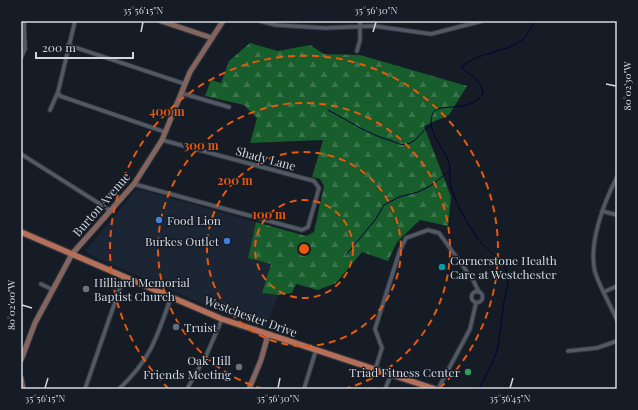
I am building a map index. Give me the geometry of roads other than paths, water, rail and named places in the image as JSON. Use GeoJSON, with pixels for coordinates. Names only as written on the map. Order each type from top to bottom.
{"type":"FeatureCollection","features":[{"type":"Feature","properties":{"kind":"main road","name":"Westchester Drive"},"geometry":{"type":"LineString","coordinates":[[21,232],[222,319],[435,389]]}},
{"type":"Feature","properties":{"kind":"street"},"geometry":{"type":"LineString","coordinates":[[21,58],[25,49],[24,21]]}},
{"type":"Feature","properties":{"kind":"street"},"geometry":{"type":"LineString","coordinates":[[50,110],[58,92],[68,45],[75,21]]}},
{"type":"Feature","properties":{"kind":"street"},"geometry":{"type":"LineString","coordinates":[[161,21],[212,38]]}},
{"type":"Feature","properties":{"kind":"street","name":"Burton Avenue"},"geometry":{"type":"LineString","coordinates":[[21,360],[35,323],[72,254],[134,184],[162,140],[185,84],[223,21]]}},
{"type":"Feature","properties":{"kind":"street"},"geometry":{"type":"LineString","coordinates":[[260,21],[276,25],[309,27],[374,26],[431,34],[482,21]]}},
{"type":"Feature","properties":{"kind":"street"},"geometry":{"type":"LineString","coordinates":[[309,27],[310,21]]}},
{"type":"Feature","properties":{"kind":"street"},"geometry":{"type":"LineString","coordinates":[[357,52],[360,40],[360,21]]}},
{"type":"Feature","properties":{"kind":"street"},"geometry":{"type":"LineString","coordinates":[[68,45],[185,84]]}},
{"type":"Feature","properties":{"kind":"street"},"geometry":{"type":"LineString","coordinates":[[58,92],[60,96],[165,132]]}},
{"type":"Feature","properties":{"kind":"street"},"geometry":{"type":"LineString","coordinates":[[181,93],[229,107]]}},
{"type":"Feature","properties":{"kind":"street","name":"Shady Lane"},"geometry":{"type":"LineString","coordinates":[[134,184],[297,229],[306,229],[310,224],[319,188],[317,184],[162,140]]}},
{"type":"Feature","properties":{"kind":"street"},"geometry":{"type":"LineString","coordinates":[[21,154],[111,211]]}},
{"type":"Feature","properties":{"kind":"street"},"geometry":{"type":"LineString","coordinates":[[617,177],[602,211],[594,259],[596,274],[617,320]]}},
{"type":"Feature","properties":{"kind":"street"},"geometry":{"type":"LineString","coordinates":[[602,211],[617,214]]}},
{"type":"Feature","properties":{"kind":"street"},"geometry":{"type":"LineString","coordinates":[[375,370],[382,348],[374,329],[400,250],[406,238],[428,230],[439,233],[473,280],[482,296],[482,300],[476,303]]}},
{"type":"Feature","properties":{"kind":"street"},"geometry":{"type":"LineString","coordinates":[[85,389],[124,276]]}},
{"type":"Feature","properties":{"kind":"street"},"geometry":{"type":"LineString","coordinates":[[41,284],[53,290]]}},
{"type":"Feature","properties":{"kind":"street"},"geometry":{"type":"LineString","coordinates":[[604,292],[617,286]]}},
{"type":"Feature","properties":{"kind":"street"},"geometry":{"type":"LineString","coordinates":[[476,303],[472,299],[472,296],[474,293],[479,292]]}},
{"type":"Feature","properties":{"kind":"street"},"geometry":{"type":"LineString","coordinates":[[120,389],[140,368],[150,353],[171,297]]}},
{"type":"Feature","properties":{"kind":"street"},"geometry":{"type":"LineString","coordinates":[[438,389],[470,329],[476,303]]}},
{"type":"Feature","properties":{"kind":"street"},"geometry":{"type":"LineString","coordinates":[[187,389],[206,356],[222,319]]}},
{"type":"Feature","properties":{"kind":"street"},"geometry":{"type":"LineString","coordinates":[[249,389],[261,360],[268,335]]}},
{"type":"Feature","properties":{"kind":"street"},"geometry":{"type":"LineString","coordinates":[[568,351],[597,348],[617,342]]}},
{"type":"Feature","properties":{"kind":"street"},"geometry":{"type":"LineString","coordinates":[[304,389],[316,350]]}},
{"type":"Feature","properties":{"kind":"street"},"geometry":{"type":"LineString","coordinates":[[385,389],[391,375]]}},
{"type":"Feature","properties":{"kind":"street"},"geometry":{"type":"LineString","coordinates":[[21,378],[23,389]]}},
{"type":"Feature","properties":{"kind":"waterway"},"geometry":{"type":"LineString","coordinates":[[479,389],[495,357],[498,347],[508,277],[505,267],[479,240],[459,208],[451,187],[449,163],[433,133],[431,120],[433,113],[436,110],[463,106],[478,100],[483,93],[478,81],[461,67],[475,58],[508,48],[522,40],[535,21]]}},
{"type":"Feature","properties":{"kind":"waterway"},"geometry":{"type":"LineString","coordinates":[[328,110],[367,131],[405,145],[414,141],[431,126]]}},
{"type":"Feature","properties":{"kind":"waterway"},"geometry":{"type":"LineString","coordinates":[[346,255],[375,220],[384,205],[399,197],[418,192],[430,186],[450,171]]}},
{"type":"Feature","properties":{"kind":"place","name":"Food Lion"},"geometry":{"type":"Point","coordinates":[159,220]}},
{"type":"Feature","properties":{"kind":"place","name":"Burkes Outlet"},"geometry":{"type":"Point","coordinates":[227,241]}},
{"type":"Feature","properties":{"kind":"place","name":"Cornerstone Health Care at Westchester"},"geometry":{"type":"Point","coordinates":[442,267]}},
{"type":"Feature","properties":{"kind":"place","name":"Hilliard Memorial Baptist Church"},"geometry":{"type":"Point","coordinates":[86,289]}},
{"type":"Feature","properties":{"kind":"place","name":"Truist"},"geometry":{"type":"Point","coordinates":[176,327]}},
{"type":"Feature","properties":{"kind":"place","name":"Oak Hill Friends Meeting"},"geometry":{"type":"Point","coordinates":[239,367]}},
{"type":"Feature","properties":{"kind":"place","name":"Triad Fitness Center"},"geometry":{"type":"Point","coordinates":[468,372]}}]}
